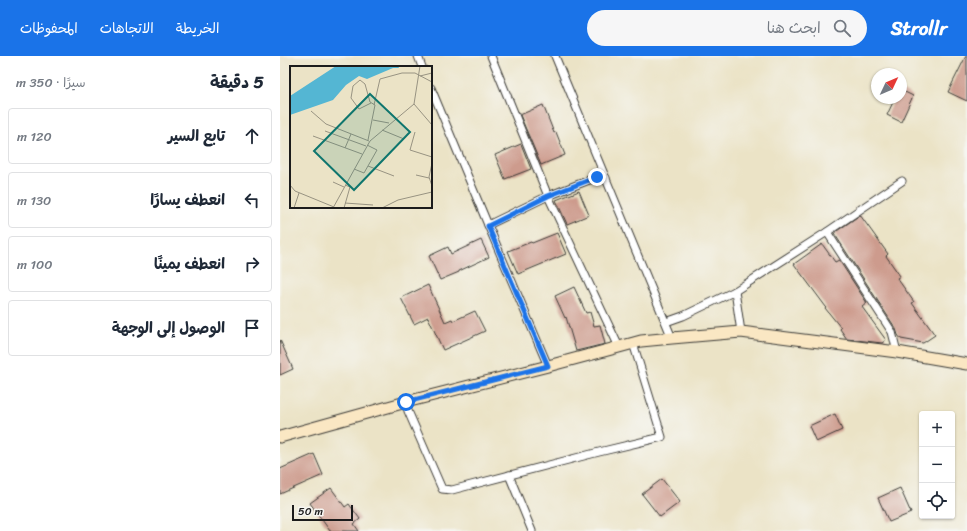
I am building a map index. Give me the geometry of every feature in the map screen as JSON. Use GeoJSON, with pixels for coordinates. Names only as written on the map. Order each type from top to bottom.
{"type":"FeatureCollection","features":[{"type":"Feature","properties":{"kind":"main road"},"geometry":{"type":"LineString","coordinates":[[280,437],[406,402],[641,341],[741,332],[897,352],[967,364]]}},
{"type":"Feature","properties":{"kind":"street"},"geometry":{"type":"LineString","coordinates":[[418,56],[422,66]]}},
{"type":"Feature","properties":{"kind":"street"},"geometry":{"type":"LineString","coordinates":[[491,56],[548,196],[619,347]]}},
{"type":"Feature","properties":{"kind":"street"},"geometry":{"type":"LineString","coordinates":[[555,56],[672,338]]}},
{"type":"Feature","properties":{"kind":"street"},"geometry":{"type":"LineString","coordinates":[[432,90],[548,366]]}},
{"type":"Feature","properties":{"kind":"street"},"geometry":{"type":"LineString","coordinates":[[488,226],[548,196],[597,177],[606,178]]}},
{"type":"Feature","properties":{"kind":"street"},"geometry":{"type":"LineString","coordinates":[[666,322],[683,316],[735,291],[827,232],[902,181]]}},
{"type":"Feature","properties":{"kind":"street"},"geometry":{"type":"LineString","coordinates":[[827,232],[892,332],[897,352]]}},
{"type":"Feature","properties":{"kind":"street"},"geometry":{"type":"LineString","coordinates":[[735,291],[741,332]]}},
{"type":"Feature","properties":{"kind":"street"},"geometry":{"type":"LineString","coordinates":[[406,402],[408,411],[442,489],[452,490],[662,437],[633,343]]}},
{"type":"Feature","properties":{"kind":"street"},"geometry":{"type":"LineString","coordinates":[[509,476],[532,531]]}},
{"type":"Feature","properties":{"kind":"building"},"geometry":{"type":"Polygon","coordinates":[[[967,56],[967,101],[948,92],[967,56]]]}},
{"type":"Feature","properties":{"kind":"building"},"geometry":{"type":"Polygon","coordinates":[[[907,93],[913,96],[901,122],[887,115],[892,104],[907,104],[907,93]]]}},
{"type":"Feature","properties":{"kind":"building"},"geometry":{"type":"Polygon","coordinates":[[[543,105],[554,133],[556,132],[565,155],[541,165],[520,115],[543,105]]]}},
{"type":"Feature","properties":{"kind":"building"},"geometry":{"type":"Polygon","coordinates":[[[521,144],[531,169],[505,179],[495,155],[521,144]]]}},
{"type":"Feature","properties":{"kind":"building"},"geometry":{"type":"Polygon","coordinates":[[[579,191],[589,215],[567,224],[556,200],[579,191]]]}},
{"type":"Feature","properties":{"kind":"building"},"geometry":{"type":"Polygon","coordinates":[[[860,215],[888,254],[886,256],[900,276],[897,278],[914,302],[912,303],[935,335],[923,343],[901,339],[834,233],[860,215]]]}},
{"type":"Feature","properties":{"kind":"building"},"geometry":{"type":"Polygon","coordinates":[[[557,233],[566,254],[518,274],[508,251],[557,233]]]}},
{"type":"Feature","properties":{"kind":"building"},"geometry":{"type":"Polygon","coordinates":[[[481,240],[489,257],[440,280],[429,256],[448,247],[451,254],[481,240]]]}},
{"type":"Feature","properties":{"kind":"building"},"geometry":{"type":"Polygon","coordinates":[[[822,244],[835,262],[839,260],[867,303],[862,307],[886,340],[882,343],[847,339],[840,329],[841,328],[794,264],[822,244]]]}},
{"type":"Feature","properties":{"kind":"building"},"geometry":{"type":"Polygon","coordinates":[[[428,285],[445,322],[452,319],[453,321],[475,311],[485,331],[443,350],[428,317],[414,324],[401,298],[428,285]]]}},
{"type":"Feature","properties":{"kind":"building"},"geometry":{"type":"Polygon","coordinates":[[[574,287],[586,313],[590,312],[594,326],[600,325],[605,344],[576,351],[566,317],[565,318],[555,296],[574,287]]]}},
{"type":"Feature","properties":{"kind":"building"},"geometry":{"type":"Polygon","coordinates":[[[280,340],[293,369],[280,375],[280,340]]]}},
{"type":"Feature","properties":{"kind":"building"},"geometry":{"type":"Polygon","coordinates":[[[835,414],[842,430],[816,442],[809,426],[835,414]]]}},
{"type":"Feature","properties":{"kind":"building"},"geometry":{"type":"Polygon","coordinates":[[[314,454],[323,475],[280,494],[280,469],[314,454]]]}},
{"type":"Feature","properties":{"kind":"building"},"geometry":{"type":"Polygon","coordinates":[[[662,479],[680,502],[660,517],[642,494],[662,479]]]}},
{"type":"Feature","properties":{"kind":"building"},"geometry":{"type":"Polygon","coordinates":[[[331,488],[345,507],[349,504],[360,519],[354,524],[359,531],[330,531],[310,503],[331,488]]]}},
{"type":"Feature","properties":{"kind":"building"},"geometry":{"type":"Polygon","coordinates":[[[900,488],[911,513],[889,522],[878,498],[900,488]]]}},
{"type":"Feature","properties":{"kind":"route"},"geometry":{"type":"LineString","coordinates":[[406,402],[548,366],[488,226],[548,196],[597,177]]}}]}
